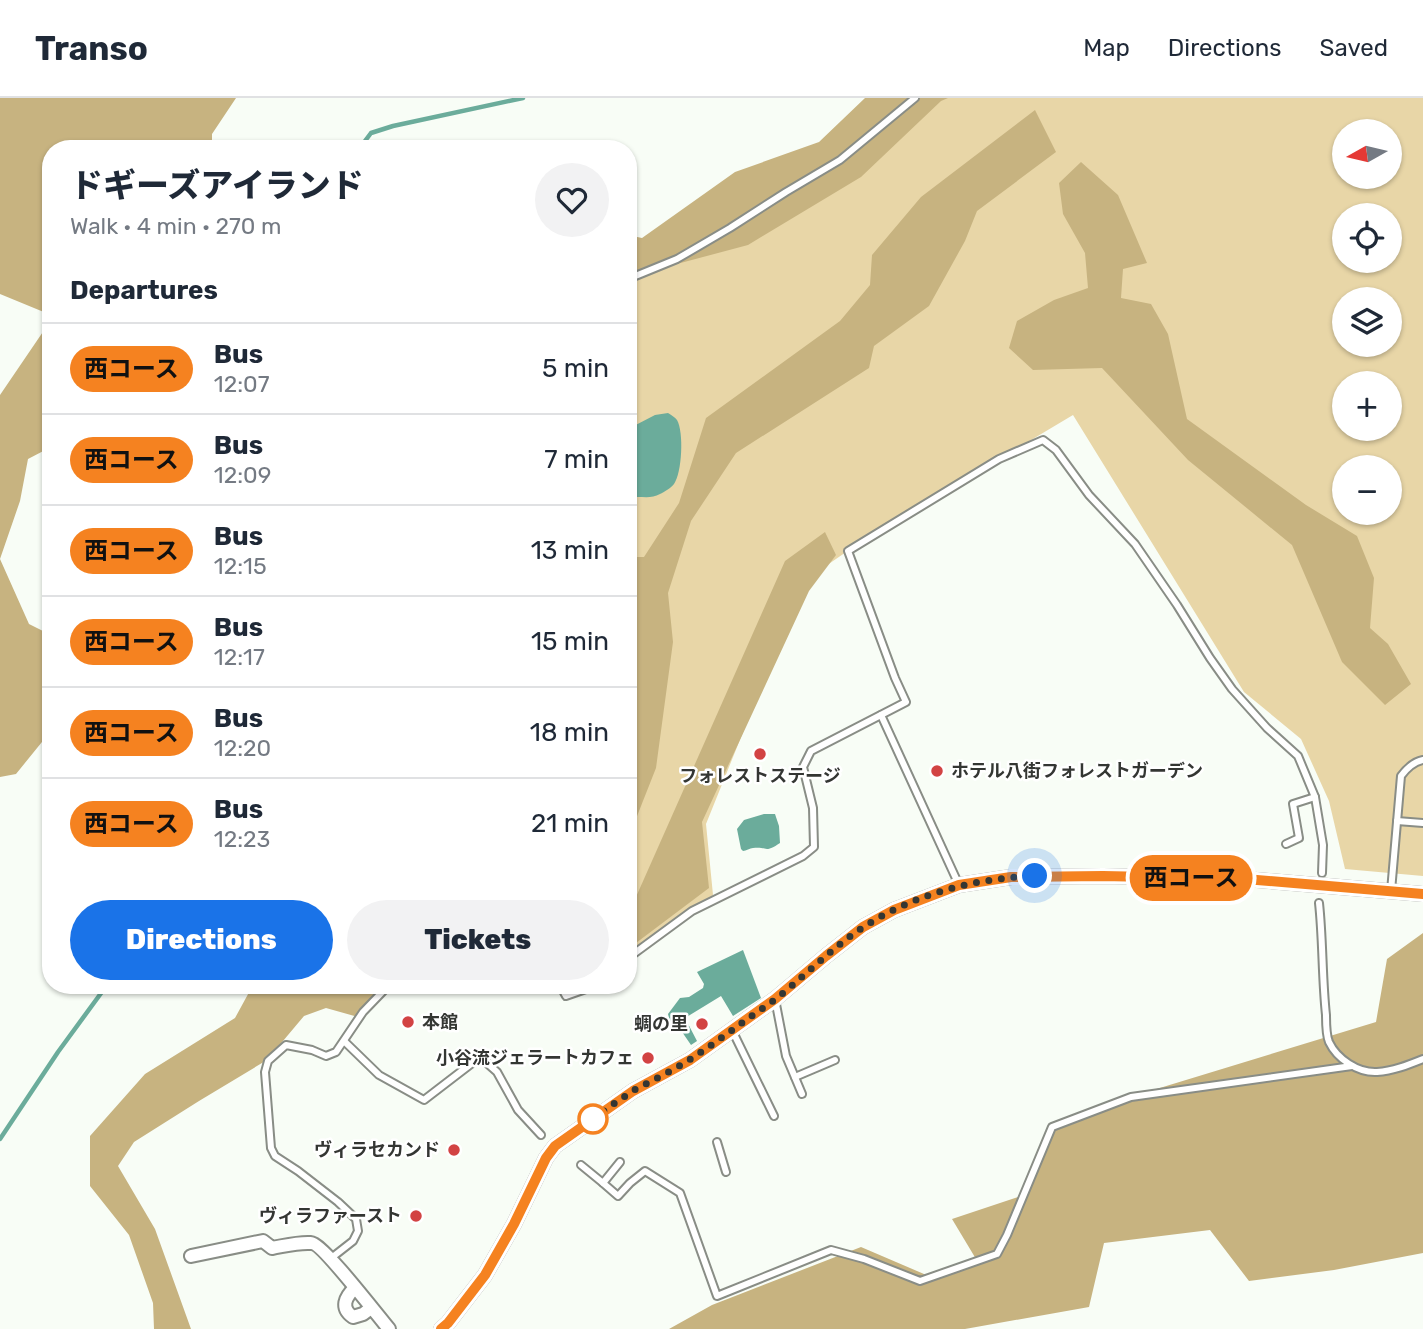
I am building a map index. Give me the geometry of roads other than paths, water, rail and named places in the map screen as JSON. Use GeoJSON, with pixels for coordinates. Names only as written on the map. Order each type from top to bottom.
{"type":"FeatureCollection","features":[{"type":"Feature","properties":{"kind":"street"},"geometry":{"type":"LineString","coordinates":[[441,1329],[485,1275],[514,1224],[546,1158],[555,1146],[633,1091],[690,1060],[775,999],[863,927],[894,910],[959,885],[1011,877],[1060,875],[1245,879],[1423,894]]}},
{"type":"Feature","properties":{"kind":"street"},"geometry":{"type":"LineString","coordinates":[[191,1256],[263,1241],[272,1248],[312,1242],[318,1245],[389,1329]]}},
{"type":"Feature","properties":{"kind":"street"},"geometry":{"type":"LineString","coordinates":[[355,1288],[344,1304],[348,1314],[358,1316],[372,1308]]}},
{"type":"Feature","properties":{"kind":"lane"},"geometry":{"type":"LineString","coordinates":[[637,275],[677,259],[841,160],[915,98]]}},
{"type":"Feature","properties":{"kind":"lane"},"geometry":{"type":"LineString","coordinates":[[637,951],[692,911],[803,856],[814,846],[813,807],[803,767],[811,751],[906,702],[848,551],[999,459],[1043,440],[1056,450],[1089,495],[1135,544],[1232,689],[1298,756],[1315,797],[1323,845],[1322,873]]}},
{"type":"Feature","properties":{"kind":"lane"},"geometry":{"type":"LineString","coordinates":[[881,715],[959,885]]}},
{"type":"Feature","properties":{"kind":"lane"},"geometry":{"type":"LineString","coordinates":[[1391,891],[1401,776],[1417,761],[1423,760]]}},
{"type":"Feature","properties":{"kind":"lane"},"geometry":{"type":"LineString","coordinates":[[1286,844],[1299,838],[1293,804],[1315,797]]}},
{"type":"Feature","properties":{"kind":"lane"},"geometry":{"type":"LineString","coordinates":[[1397,821],[1423,823]]}},
{"type":"Feature","properties":{"kind":"lane"},"geometry":{"type":"LineString","coordinates":[[1319,903],[1322,982],[1328,1040],[1337,1054],[1352,1066],[1373,1072],[1392,1070],[1423,1059]]}},
{"type":"Feature","properties":{"kind":"lane"},"geometry":{"type":"LineString","coordinates":[[330,1259],[353,1241],[358,1231],[356,1219],[338,1202],[275,1156],[271,1148],[265,1072],[268,1060],[286,1045],[312,1049],[326,1056],[336,1052],[363,1012],[380,994]]}},
{"type":"Feature","properties":{"kind":"lane"},"geometry":{"type":"LineString","coordinates":[[775,999],[786,1056],[802,1094]]}},
{"type":"Feature","properties":{"kind":"lane"},"geometry":{"type":"LineString","coordinates":[[732,1030],[774,1116]]}},
{"type":"Feature","properties":{"kind":"lane"},"geometry":{"type":"LineString","coordinates":[[344,1041],[379,1075],[424,1100],[480,1057],[497,1072],[518,1110],[541,1135]]}},
{"type":"Feature","properties":{"kind":"lane"},"geometry":{"type":"LineString","coordinates":[[794,1077],[835,1060]]}},
{"type":"Feature","properties":{"kind":"lane"},"geometry":{"type":"LineString","coordinates":[[581,1165],[618,1196],[645,1171],[680,1192],[717,1296],[831,1250],[864,1259],[920,1281],[997,1254],[1052,1127],[1131,1097],[1352,1066]]}},
{"type":"Feature","properties":{"kind":"lane"},"geometry":{"type":"LineString","coordinates":[[717,1142],[726,1172]]}},
{"type":"Feature","properties":{"kind":"lane"},"geometry":{"type":"LineString","coordinates":[[603,1183],[620,1162]]}},
{"type":"Feature","properties":{"kind":"waterway"},"geometry":{"type":"LineString","coordinates":[[366,140],[371,133],[393,126],[523,98]]}},
{"type":"Feature","properties":{"kind":"waterway"},"geometry":{"type":"LineString","coordinates":[[0,1139],[100,994]]}},
{"type":"Feature","properties":{"kind":"place","name":"フォレストステージ"},"geometry":{"type":"Point","coordinates":[760,754]}},
{"type":"Feature","properties":{"kind":"place","name":"ホテル八街フォレストガーデン"},"geometry":{"type":"Point","coordinates":[937,771]}},
{"type":"Feature","properties":{"kind":"place","name":"本館"},"geometry":{"type":"Point","coordinates":[408,1022]}},
{"type":"Feature","properties":{"kind":"place","name":"蜩の里"},"geometry":{"type":"Point","coordinates":[702,1024]}},
{"type":"Feature","properties":{"kind":"place","name":"小谷流ジェラートカフェ"},"geometry":{"type":"Point","coordinates":[648,1058]}},
{"type":"Feature","properties":{"kind":"place","name":"ヴィラセカンド"},"geometry":{"type":"Point","coordinates":[454,1150]}},
{"type":"Feature","properties":{"kind":"place","name":"ヴィラファースト"},"geometry":{"type":"Point","coordinates":[416,1216]}}]}
